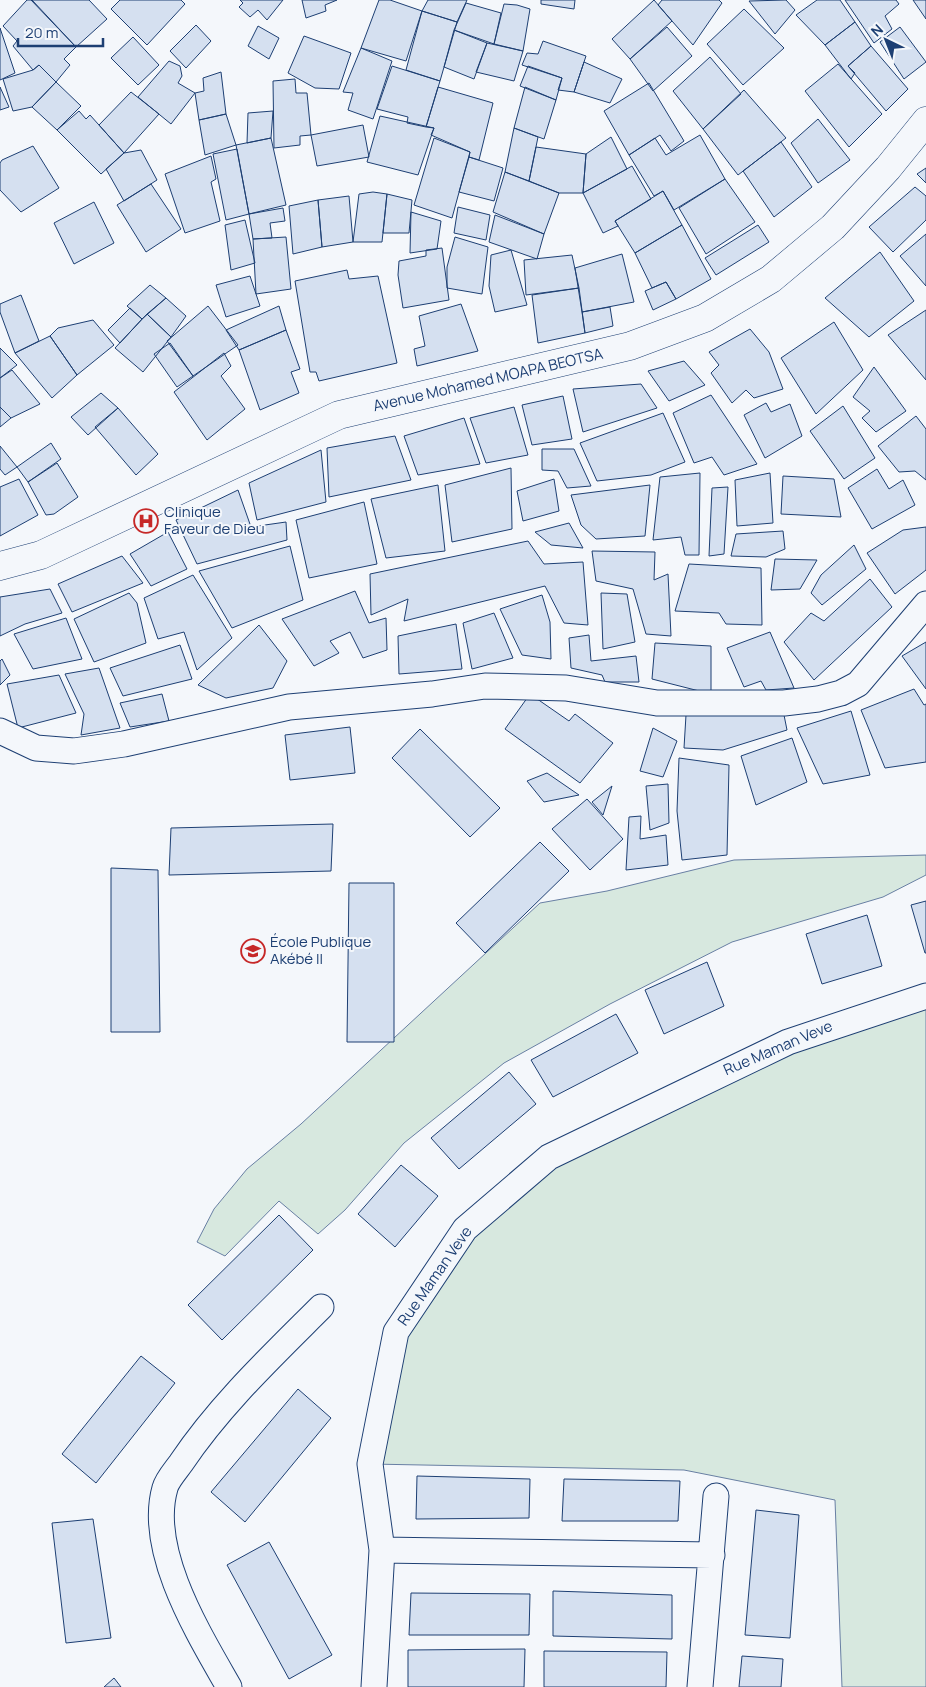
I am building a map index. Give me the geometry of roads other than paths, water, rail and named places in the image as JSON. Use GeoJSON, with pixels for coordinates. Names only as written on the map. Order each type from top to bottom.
{"type":"FeatureCollection","features":[{"type":"Feature","properties":{"kind":"main road","name":"Avenue Mohamed MOAPA BEOTSA"},"geometry":{"type":"LineString","coordinates":[[0,566],[41,555],[339,415],[630,346],[705,318],[771,279],[833,227],[888,168],[926,121]]}},
{"type":"Feature","properties":{"kind":"street"},"geometry":{"type":"LineString","coordinates":[[0,731],[36,748],[74,752],[124,744],[289,707],[432,694],[485,686],[566,688],[657,703],[784,703],[818,699],[841,693],[858,684],[926,604]]}},
{"type":"Feature","properties":{"kind":"street","name":"Rue Maman Veve"},"geometry":{"type":"LineString","coordinates":[[374,1687],[382,1550],[370,1464],[396,1332],[465,1229],[549,1157],[788,1042],[926,996]]}},
{"type":"Feature","properties":{"kind":"street"},"geometry":{"type":"LineString","coordinates":[[229,1687],[200,1633],[173,1576],[166,1553],[162,1518],[165,1487],[211,1421],[321,1307]]}},
{"type":"Feature","properties":{"kind":"street"},"geometry":{"type":"LineString","coordinates":[[700,1687],[716,1496]]}},
{"type":"Feature","properties":{"kind":"street"},"geometry":{"type":"LineString","coordinates":[[382,1550],[712,1555]]}},
{"type":"Feature","properties":{"kind":"place","name":"Clinique Faveur de Dieu"},"geometry":{"type":"Point","coordinates":[146,521]}},
{"type":"Feature","properties":{"kind":"place","name":"École Publique Akébé II"},"geometry":{"type":"Point","coordinates":[253,951]}}]}
